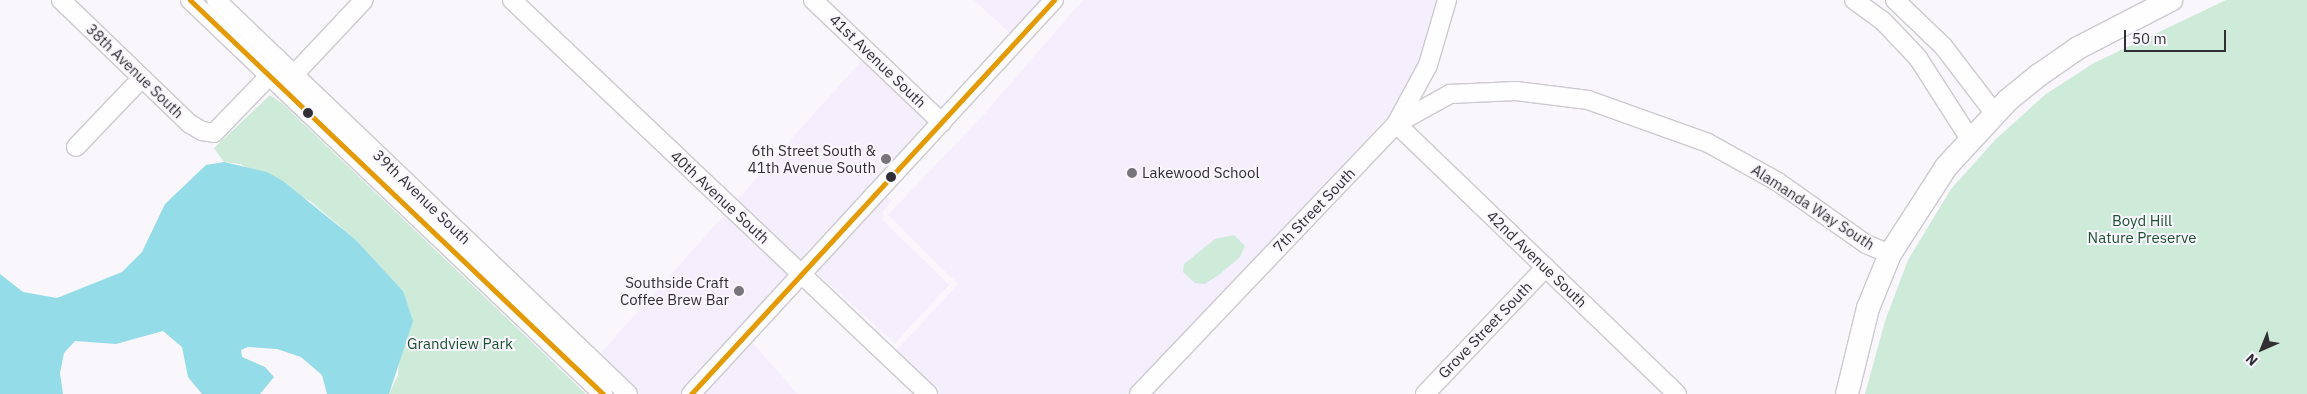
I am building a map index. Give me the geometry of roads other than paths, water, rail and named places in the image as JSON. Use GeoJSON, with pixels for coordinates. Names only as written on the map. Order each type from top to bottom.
{"type":"FeatureCollection","features":[{"type":"Feature","properties":{"kind":"main road"},"geometry":{"type":"LineString","coordinates":[[1847,394],[1868,308],[1890,254],[1918,206],[1970,139],[2039,75],[2078,48],[2171,0]]}},
{"type":"Feature","properties":{"kind":"street","name":"38th Avenue South"},"geometry":{"type":"LineString","coordinates":[[62,0],[190,124],[214,133],[275,82]]}},
{"type":"Feature","properties":{"kind":"street","name":"39th Avenue South"},"geometry":{"type":"LineString","coordinates":[[190,0],[603,394]]}},
{"type":"Feature","properties":{"kind":"street","name":"39th Avenue South"},"geometry":{"type":"LineString","coordinates":[[216,0],[628,394]]}},
{"type":"Feature","properties":{"kind":"street"},"geometry":{"type":"LineString","coordinates":[[275,82],[294,75],[364,0]]}},
{"type":"Feature","properties":{"kind":"street","name":"40th Avenue South"},"geometry":{"type":"LineString","coordinates":[[512,0],[928,394]]}},
{"type":"Feature","properties":{"kind":"street","name":"41st Avenue South"},"geometry":{"type":"LineString","coordinates":[[813,0],[942,123]]}},
{"type":"Feature","properties":{"kind":"street"},"geometry":{"type":"LineString","coordinates":[[691,394],[803,275],[1054,0]]}},
{"type":"Feature","properties":{"kind":"street","name":"7th Street South"},"geometry":{"type":"LineString","coordinates":[[1139,394],[1396,124],[1428,65],[1447,0]]}},
{"type":"Feature","properties":{"kind":"street"},"geometry":{"type":"LineString","coordinates":[[1854,0],[1883,21],[1918,58],[1970,139]]}},
{"type":"Feature","properties":{"kind":"street"},"geometry":{"type":"LineString","coordinates":[[1895,0],[1943,46],[1995,114]]}},
{"type":"Feature","properties":{"kind":"street"},"geometry":{"type":"LineString","coordinates":[[76,147],[142,78]]}},
{"type":"Feature","properties":{"kind":"street","name":"Alamanda Way South"},"geometry":{"type":"LineString","coordinates":[[1396,124],[1450,94],[1516,91],[1588,100],[1708,144],[1778,182],[1866,244],[1890,254]]}},
{"type":"Feature","properties":{"kind":"street","name":"42nd Avenue South"},"geometry":{"type":"LineString","coordinates":[[1396,124],[1677,394]]}},
{"type":"Feature","properties":{"kind":"street","name":"Grove Street South"},"geometry":{"type":"LineString","coordinates":[[1425,394],[1546,267]]}},
{"type":"Feature","properties":{"kind":"water"},"geometry":{"type":"Polygon","coordinates":[[[224,162],[267,172],[283,181],[356,240],[403,291],[413,321],[389,394],[327,394],[322,375],[301,357],[277,349],[248,347],[241,350],[242,357],[265,367],[274,377],[260,394],[202,394],[188,377],[182,347],[163,331],[116,344],[75,341],[64,353],[60,373],[63,394],[0,394],[0,274],[23,292],[57,298],[122,272],[142,252],[165,204],[206,165],[224,162]]]}},
{"type":"Feature","properties":{"kind":"place","name":"6th Street South & 41th Avenue South"},"geometry":{"type":"Point","coordinates":[886,159]}},
{"type":"Feature","properties":{"kind":"place","name":"Lakewood School"},"geometry":{"type":"Point","coordinates":[1132,173]}},
{"type":"Feature","properties":{"kind":"place","name":"Southside Craft Coffee Brew Bar"},"geometry":{"type":"Point","coordinates":[739,291]}},
{"type":"Feature","properties":{"kind":"park label","name":"Boyd Hill Nature Preserve"},"geometry":{"type":"Point","coordinates":[2142,228]}},
{"type":"Feature","properties":{"kind":"park label","name":"Grandview Park"},"geometry":{"type":"Point","coordinates":[460,344]}}]}
